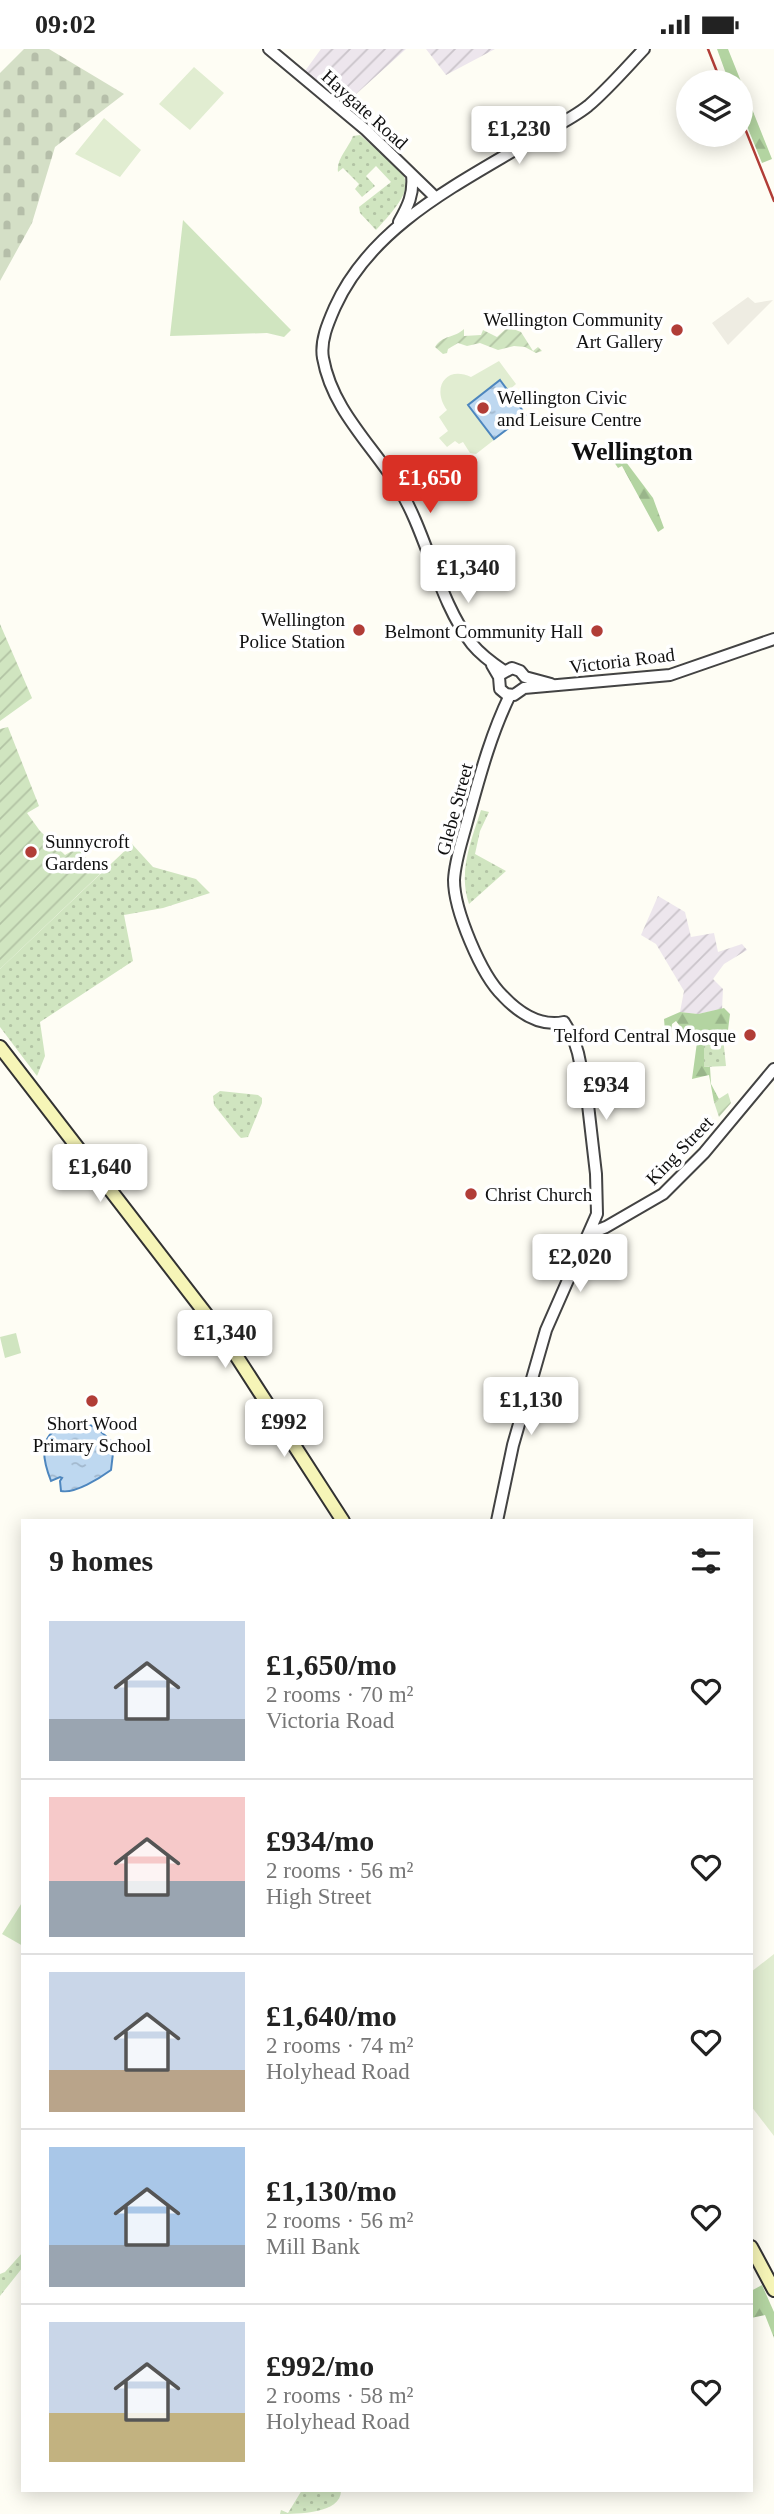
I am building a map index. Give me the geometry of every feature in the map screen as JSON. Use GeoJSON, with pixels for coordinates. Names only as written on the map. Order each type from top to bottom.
{"type":"FeatureCollection","features":[{"type":"Feature","properties":{"kind":"main road"},"geometry":{"type":"LineString","coordinates":[[0,1047],[226,1340],[342,1519]]}},
{"type":"Feature","properties":{"kind":"main road"},"geometry":{"type":"LineString","coordinates":[[753,2250],[774,2290]]}},
{"type":"Feature","properties":{"kind":"street","name":"Haygate Road"},"geometry":{"type":"LineString","coordinates":[[269,49],[366,130],[435,197]]}},
{"type":"Feature","properties":{"kind":"street"},"geometry":{"type":"LineString","coordinates":[[506,694],[498,685],[501,674],[471,643],[461,627],[397,485],[338,402],[324,364],[322,349],[326,330],[341,293],[356,269],[394,230],[435,197],[587,107],[643,49]]}},
{"type":"Feature","properties":{"kind":"street"},"geometry":{"type":"LineString","coordinates":[[394,230],[409,205],[412,192],[411,175]]}},
{"type":"Feature","properties":{"kind":"street","name":"Victoria Road"},"geometry":{"type":"LineString","coordinates":[[524,682],[552,685],[670,675],[774,639]]}},
{"type":"Feature","properties":{"kind":"street","name":"Victoria Road"},"geometry":{"type":"LineString","coordinates":[[501,674],[516,669],[524,682]]}},
{"type":"Feature","properties":{"kind":"street","name":"Victoria Road"},"geometry":{"type":"LineString","coordinates":[[506,694],[518,694],[524,682]]}},
{"type":"Feature","properties":{"kind":"street","name":"Glebe Street"},"geometry":{"type":"LineString","coordinates":[[506,694],[458,855],[454,879],[460,918],[496,990],[518,1012],[535,1020],[564,1022],[573,1037],[587,1096],[598,1205],[592,1230]]}},
{"type":"Feature","properties":{"kind":"street","name":"King Street"},"geometry":{"type":"LineString","coordinates":[[592,1230],[606,1227],[663,1194],[704,1153],[774,1069]]}},
{"type":"Feature","properties":{"kind":"street"},"geometry":{"type":"LineString","coordinates":[[498,1519],[513,1445],[546,1330],[592,1230]]}},
{"type":"Feature","properties":{"kind":"shaded area"},"geometry":{"type":"Polygon","coordinates":[[[321,49],[406,49],[344,105],[305,71],[321,49]]]}},
{"type":"Feature","properties":{"kind":"shaded area"},"geometry":{"type":"Polygon","coordinates":[[[426,49],[495,49],[446,75],[426,49]]]}},
{"type":"Feature","properties":{"kind":"shaded area"},"geometry":{"type":"Polygon","coordinates":[[[748,297],[755,303],[773,300],[728,345],[712,323],[748,297]]]}},
{"type":"Feature","properties":{"kind":"shaded area"},"geometry":{"type":"Polygon","coordinates":[[[658,896],[685,912],[691,937],[714,933],[718,952],[742,944],[747,950],[724,964],[713,979],[723,989],[722,1009],[698,1014],[680,1012],[684,991],[656,944],[641,935],[658,896]]]}},
{"type":"Feature","properties":{"kind":"green space"},"geometry":{"type":"Polygon","coordinates":[[[24,49],[49,49],[124,94],[55,147],[32,223],[0,281],[0,73],[24,49]]]}},
{"type":"Feature","properties":{"kind":"green space"},"geometry":{"type":"Polygon","coordinates":[[[717,49],[728,49],[736,70],[725,70],[717,49]]]}},
{"type":"Feature","properties":{"kind":"green space"},"geometry":{"type":"Polygon","coordinates":[[[194,67],[224,93],[190,130],[159,104],[194,67]]]}},
{"type":"Feature","properties":{"kind":"green space"},"geometry":{"type":"Polygon","coordinates":[[[753,112],[772,159],[762,163],[753,141],[753,112]]]}},
{"type":"Feature","properties":{"kind":"green space"},"geometry":{"type":"Polygon","coordinates":[[[104,118],[141,150],[120,177],[75,154],[104,118]]]}},
{"type":"Feature","properties":{"kind":"green space"},"geometry":{"type":"Polygon","coordinates":[[[360,135],[390,160],[405,178],[406,188],[401,198],[376,230],[360,213],[359,207],[391,182],[376,166],[366,176],[375,186],[362,197],[355,189],[359,184],[343,168],[338,172],[341,158],[353,136],[360,135]]]}},
{"type":"Feature","properties":{"kind":"green space"},"geometry":{"type":"Polygon","coordinates":[[[183,220],[291,330],[284,337],[267,333],[170,336],[183,220]]]}},
{"type":"Feature","properties":{"kind":"green space"},"geometry":{"type":"Polygon","coordinates":[[[508,327],[521,332],[533,351],[538,347],[542,351],[536,353],[525,347],[514,346],[498,350],[480,343],[467,346],[458,343],[443,354],[435,347],[441,340],[464,329],[464,336],[481,335],[483,330],[497,337],[508,327]]]}},
{"type":"Feature","properties":{"kind":"green space","name":"Wellington Civic and Leisure Centre"},"geometry":{"type":"Polygon","coordinates":[[[499,361],[516,384],[508,391],[526,415],[476,454],[470,453],[463,442],[459,444],[455,441],[447,447],[439,438],[448,431],[439,417],[447,410],[440,394],[444,381],[454,374],[471,377],[499,361]]]}},
{"type":"Feature","properties":{"kind":"green space"},"geometry":{"type":"Polygon","coordinates":[[[611,442],[653,498],[664,528],[658,532],[622,466],[618,468],[614,462],[617,460],[607,446],[611,442]]]}},
{"type":"Feature","properties":{"kind":"green space"},"geometry":{"type":"Polygon","coordinates":[[[0,624],[32,698],[0,721],[0,624]]]}},
{"type":"Feature","properties":{"kind":"green space","name":"Sunnycroft Gardens"},"geometry":{"type":"Polygon","coordinates":[[[8,727],[39,806],[27,813],[40,831],[65,855],[77,848],[100,874],[0,969],[0,729],[8,727]]]}},
{"type":"Feature","properties":{"kind":"green space"},"geometry":{"type":"Polygon","coordinates":[[[481,810],[489,812],[480,831],[475,854],[506,871],[469,904],[465,868],[481,810]]]}},
{"type":"Feature","properties":{"kind":"green space"},"geometry":{"type":"Polygon","coordinates":[[[132,844],[153,867],[196,879],[210,893],[163,908],[124,915],[133,961],[40,1022],[45,1056],[37,1076],[0,1027],[0,969],[132,844]]]}},
{"type":"Feature","properties":{"kind":"green space"},"geometry":{"type":"Polygon","coordinates":[[[724,1008],[730,1014],[727,1038],[704,1035],[704,1067],[710,1067],[711,1084],[719,1099],[714,1102],[709,1075],[692,1079],[698,1035],[688,1037],[676,1021],[672,1024],[671,1033],[665,1031],[664,1019],[680,1012],[698,1014],[724,1008]]]}},
{"type":"Feature","properties":{"kind":"green space"},"geometry":{"type":"Polygon","coordinates":[[[703,1035],[723,1037],[726,1066],[704,1067],[703,1035]]]}},
{"type":"Feature","properties":{"kind":"green space"},"geometry":{"type":"Polygon","coordinates":[[[220,1091],[258,1095],[262,1098],[248,1137],[241,1138],[214,1105],[213,1096],[220,1091]]]}},
{"type":"Feature","properties":{"kind":"green space"},"geometry":{"type":"Polygon","coordinates":[[[728,1093],[731,1103],[719,1117],[714,1102],[728,1093]]]}},
{"type":"Feature","properties":{"kind":"green space"},"geometry":{"type":"Polygon","coordinates":[[[16,1333],[21,1353],[5,1358],[0,1337],[16,1333]]]}},
{"type":"Feature","properties":{"kind":"green space"},"geometry":{"type":"Polygon","coordinates":[[[21,1904],[21,1945],[2,1934],[21,1904]]]}},
{"type":"Feature","properties":{"kind":"green space"},"geometry":{"type":"Polygon","coordinates":[[[774,1954],[774,2136],[753,2109],[753,1970],[774,1954]]]}},
{"type":"Feature","properties":{"kind":"green space"},"geometry":{"type":"Polygon","coordinates":[[[21,2254],[21,2270],[0,2296],[0,2274],[21,2254]]]}},
{"type":"Feature","properties":{"kind":"green space"},"geometry":{"type":"Polygon","coordinates":[[[762,2285],[774,2312],[774,2338],[765,2315],[753,2318],[753,2290],[762,2285]]]}},
{"type":"Feature","properties":{"kind":"green space"},"geometry":{"type":"Polygon","coordinates":[[[301,2492],[340,2492],[334,2504],[327,2508],[307,2513],[280,2514],[281,2510],[288,2513],[301,2492]]]}},
{"type":"Feature","properties":{"kind":"water","name":"Wellington Civic and Leisure Centre"},"geometry":{"type":"Polygon","coordinates":[[[500,380],[526,415],[494,439],[468,405],[500,380]]]}},
{"type":"Feature","properties":{"kind":"water"},"geometry":{"type":"Polygon","coordinates":[[[75,1421],[96,1427],[110,1440],[105,1445],[113,1453],[111,1470],[80,1488],[61,1491],[62,1478],[51,1481],[47,1470],[45,1443],[55,1430],[75,1421]]]}},
{"type":"Feature","properties":{"kind":"railway"},"geometry":{"type":"LineString","coordinates":[[708,49],[716,70]]}},
{"type":"Feature","properties":{"kind":"railway"},"geometry":{"type":"LineString","coordinates":[[752,147],[774,201]]}},
{"type":"Feature","properties":{"kind":"place","name":"Wellington Community Art Gallery"},"geometry":{"type":"Point","coordinates":[677,330]}},
{"type":"Feature","properties":{"kind":"place","name":"Wellington Civic and Leisure Centre"},"geometry":{"type":"Point","coordinates":[483,408]}},
{"type":"Feature","properties":{"kind":"place","name":"Wellington Police Station"},"geometry":{"type":"Point","coordinates":[359,630]}},
{"type":"Feature","properties":{"kind":"place","name":"Belmont Community Hall"},"geometry":{"type":"Point","coordinates":[597,631]}},
{"type":"Feature","properties":{"kind":"place","name":"Sunnycroft Gardens"},"geometry":{"type":"Point","coordinates":[31,852]}},
{"type":"Feature","properties":{"kind":"place","name":"Telford Central Mosque"},"geometry":{"type":"Point","coordinates":[750,1035]}},
{"type":"Feature","properties":{"kind":"place","name":"Christ Church"},"geometry":{"type":"Point","coordinates":[471,1194]}},
{"type":"Feature","properties":{"kind":"place","name":"Short Wood Primary School"},"geometry":{"type":"Point","coordinates":[92,1401]}},
{"type":"Feature","properties":{"kind":"district","name":"Wellington"},"geometry":{"type":"Point","coordinates":[632,451]}}]}
